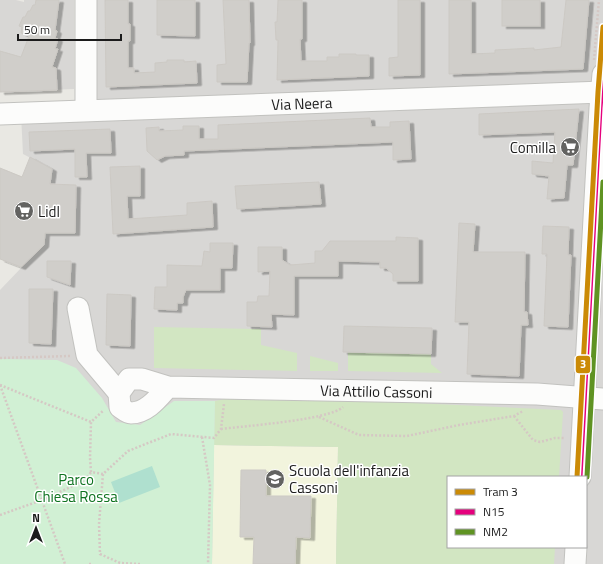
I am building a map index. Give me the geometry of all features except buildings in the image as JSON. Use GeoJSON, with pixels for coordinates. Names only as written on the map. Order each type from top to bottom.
{"type":"FeatureCollection","features":[{"type":"Feature","properties":{"kind":"street"},"geometry":{"type":"LineString","coordinates":[[86,0],[86,110]]}},
{"type":"Feature","properties":{"kind":"street"},"geometry":{"type":"LineString","coordinates":[[580,476],[594,398],[600,80]]}},
{"type":"Feature","properties":{"kind":"street","name":"Via Neera"},"geometry":{"type":"LineString","coordinates":[[0,114],[600,80]]}},
{"type":"Feature","properties":{"kind":"street"},"geometry":{"type":"LineString","coordinates":[[78,308],[86,355],[130,413],[142,411],[153,403],[168,387]]}},
{"type":"Feature","properties":{"kind":"street","name":"Via Attilio Cassoni"},"geometry":{"type":"LineString","coordinates":[[119,400],[129,380],[142,380],[168,387],[530,394],[594,398]]}},
{"type":"Feature","properties":{"kind":"street"},"geometry":{"type":"LineString","coordinates":[[575,564],[576,548]]}},
{"type":"Feature","properties":{"kind":"path"},"geometry":{"type":"LineString","coordinates":[[599,0],[600,80]]}},
{"type":"Feature","properties":{"kind":"path"},"geometry":{"type":"LineString","coordinates":[[0,358],[86,355]]}},
{"type":"Feature","properties":{"kind":"path"},"geometry":{"type":"LineString","coordinates":[[0,385],[91,422]]}},
{"type":"Feature","properties":{"kind":"path"},"geometry":{"type":"LineString","coordinates":[[0,385],[65,564]]}},
{"type":"Feature","properties":{"kind":"path"},"geometry":{"type":"LineString","coordinates":[[140,564],[120,563],[100,554],[99,524],[103,474],[128,451],[171,434],[214,438],[220,429],[225,399]]}},
{"type":"Feature","properties":{"kind":"path"},"geometry":{"type":"LineString","coordinates":[[0,515],[42,500],[86,480],[91,472],[91,422],[119,400]]}},
{"type":"Feature","properties":{"kind":"path"},"geometry":{"type":"LineString","coordinates":[[220,429],[319,417],[340,410],[345,405]]}},
{"type":"Feature","properties":{"kind":"path"},"geometry":{"type":"LineString","coordinates":[[319,417],[359,435],[407,436],[459,425],[514,416],[527,408]]}},
{"type":"Feature","properties":{"kind":"path"},"geometry":{"type":"LineString","coordinates":[[514,416],[533,440],[540,442],[555,438],[564,438]]}},
{"type":"Feature","properties":{"kind":"path"},"geometry":{"type":"LineString","coordinates":[[202,437],[210,485],[208,564]]}},
{"type":"Feature","properties":{"kind":"path"},"geometry":{"type":"LineString","coordinates":[[91,472],[103,474]]}},
{"type":"Feature","properties":{"kind":"shaded area"},"geometry":{"type":"Polygon","coordinates":[[[0,0],[16,0],[24,2],[24,0],[74,0],[74,89],[0,92],[0,0]]]}},
{"type":"Feature","properties":{"kind":"shaded area"},"geometry":{"type":"Polygon","coordinates":[[[86,0],[603,0],[603,74],[601,92],[86,110],[86,0]]]}},
{"type":"Feature","properties":{"kind":"shaded area"},"geometry":{"type":"Polygon","coordinates":[[[600,93],[578,476],[447,476],[447,548],[574,548],[573,564],[0,564],[0,290],[44,244],[52,169],[23,154],[21,114],[600,93]]]}},
{"type":"Feature","properties":{"kind":"shaded area"},"geometry":{"type":"Polygon","coordinates":[[[603,94],[603,564],[576,564],[585,548],[587,548],[586,476],[603,94]]]}},
{"type":"Feature","properties":{"kind":"shaded area","name":"Scuola dell'infanzia Cassoni"},"geometry":{"type":"Polygon","coordinates":[[[214,445],[338,447],[336,564],[212,564],[214,445]]]}},
{"type":"Feature","properties":{"kind":"shaded area"},"geometry":{"type":"Polygon","coordinates":[[[152,466],[160,487],[119,503],[111,482],[152,466]]]}},
{"type":"Feature","properties":{"kind":"green space"},"geometry":{"type":"Polygon","coordinates":[[[154,327],[261,329],[261,345],[297,353],[297,371],[154,368],[154,327]]]}},
{"type":"Feature","properties":{"kind":"green space"},"geometry":{"type":"Polygon","coordinates":[[[348,352],[431,354],[431,364],[442,373],[348,371],[348,352]]]}},
{"type":"Feature","properties":{"kind":"green space"},"geometry":{"type":"Polygon","coordinates":[[[310,356],[338,363],[338,371],[310,371],[310,356]]]}},
{"type":"Feature","properties":{"kind":"green space","name":"Parco Chiesa Rossa"},"geometry":{"type":"Polygon","coordinates":[[[0,359],[57,360],[76,368],[102,398],[116,422],[140,425],[174,401],[215,401],[212,564],[0,564],[0,359]]]}},
{"type":"Feature","properties":{"kind":"green space"},"geometry":{"type":"Polygon","coordinates":[[[225,399],[349,400],[561,410],[563,412],[559,476],[447,476],[447,548],[555,548],[554,564],[336,564],[338,447],[214,445],[215,401],[225,399]]]}},
{"type":"Feature","properties":{"kind":"tram line","name":"3"},"geometry":{"type":"LineString","coordinates":[[577,476],[598,92],[603,27]]}},
{"type":"Feature","properties":{"kind":"transit line","name":"N15"},"geometry":{"type":"LineString","coordinates":[[580,476],[603,74]]}},
{"type":"Feature","properties":{"kind":"transit line","name":"NM2"},"geometry":{"type":"LineString","coordinates":[[587,477],[603,182]]}},
{"type":"Feature","properties":{"kind":"place","name":"Comilla"},"geometry":{"type":"Point","coordinates":[570,147]}},
{"type":"Feature","properties":{"kind":"place","name":"Lidl"},"geometry":{"type":"Point","coordinates":[24,211]}},
{"type":"Feature","properties":{"kind":"place","name":"Scuola dell'infanzia Cassoni"},"geometry":{"type":"Point","coordinates":[275,479]}}]}
